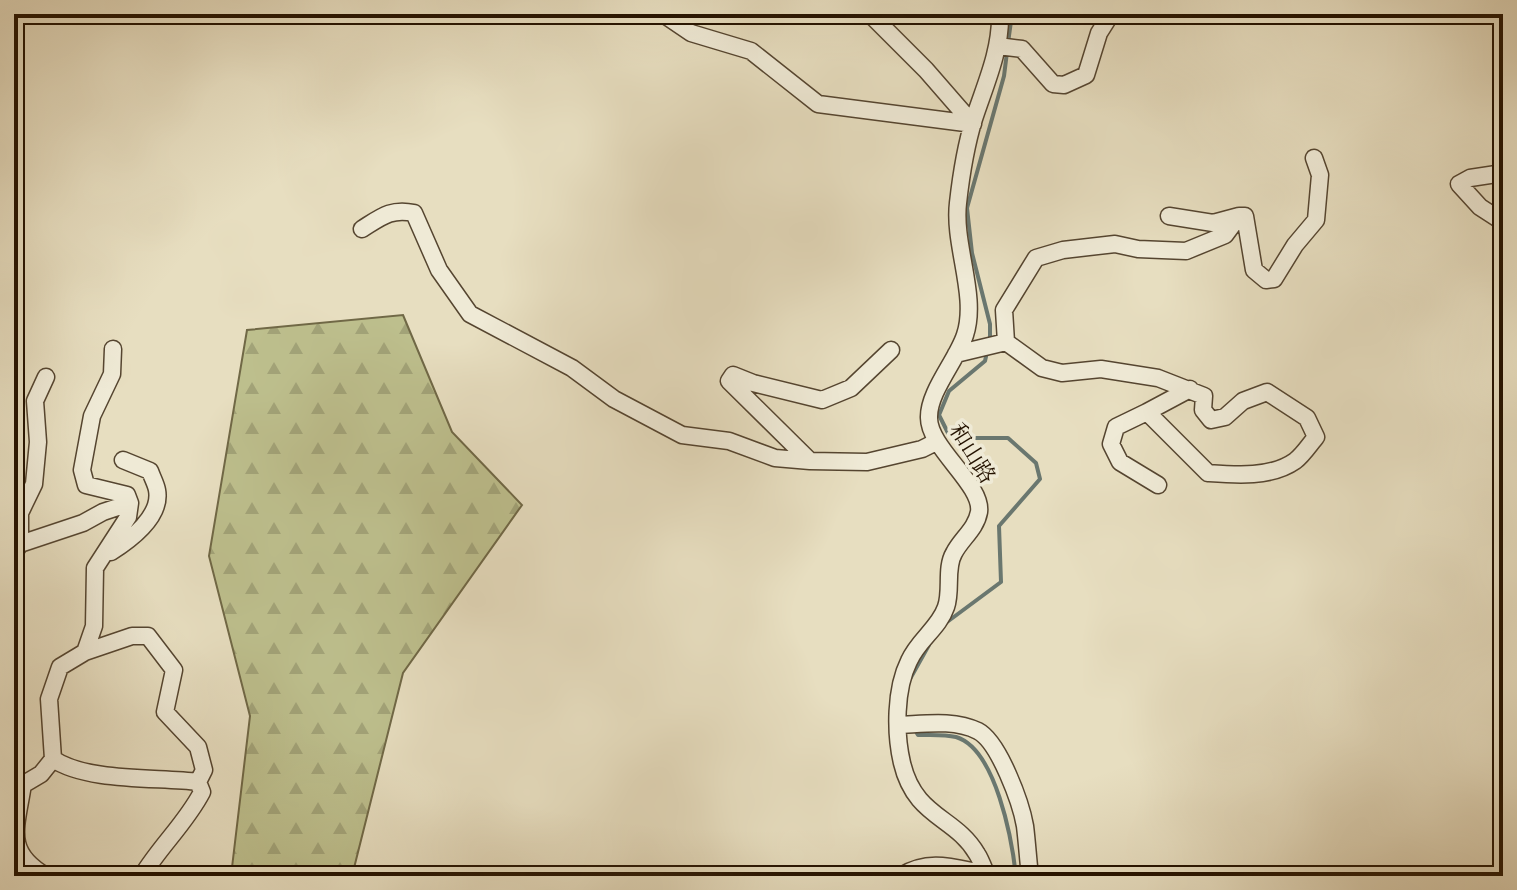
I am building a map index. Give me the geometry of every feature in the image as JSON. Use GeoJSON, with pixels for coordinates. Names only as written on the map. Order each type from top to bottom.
{"type":"FeatureCollection","features":[{"type":"Feature","properties":{"kind":"street"},"geometry":{"type":"LineString","coordinates":[[663,14],[691,33],[751,51],[818,104],[973,124]]}},
{"type":"Feature","properties":{"kind":"street"},"geometry":{"type":"LineString","coordinates":[[870,14],[926,70],[973,124]]}},
{"type":"Feature","properties":{"kind":"street","name":"和山路"},"geometry":{"type":"LineString","coordinates":[[987,875],[976,852],[924,808],[910,786],[902,762],[898,725],[900,691],[908,661],[942,618],[948,601],[952,555],[969,534],[979,514],[979,504],[963,475],[936,442],[928,420],[930,406],[965,335],[968,316],[957,231],[958,204],[973,124],[998,46],[1000,14]]}},
{"type":"Feature","properties":{"kind":"street"},"geometry":{"type":"LineString","coordinates":[[998,46],[1022,49],[1053,84],[1064,85],[1086,75],[1099,33],[1111,14]]}},
{"type":"Feature","properties":{"kind":"street"},"geometry":{"type":"LineString","coordinates":[[1169,216],[1213,223],[1245,216],[1254,270],[1266,280],[1274,279],[1295,245],[1316,220],[1320,175],[1314,158]]}},
{"type":"Feature","properties":{"kind":"street"},"geometry":{"type":"LineString","coordinates":[[1497,218],[1480,207],[1459,184],[1470,178],[1503,173]]}},
{"type":"Feature","properties":{"kind":"street"},"geometry":{"type":"LineString","coordinates":[[362,229],[387,213],[399,210],[414,213],[439,270],[470,314],[572,368],[614,399],[682,435],[729,441],[775,458],[810,461],[867,462],[922,449],[936,442]]}},
{"type":"Feature","properties":{"kind":"street"},"geometry":{"type":"LineString","coordinates":[[1006,342],[1004,310],[1036,258],[1063,250],[1115,244],[1138,249],[1186,251],[1225,235],[1239,216]]}},
{"type":"Feature","properties":{"kind":"street"},"geometry":{"type":"LineString","coordinates":[[956,354],[1006,342],[1042,368],[1062,373],[1101,369],[1158,378],[1204,396],[1203,410],[1211,420],[1225,417],[1243,401],[1267,392],[1307,418],[1316,437],[1295,461],[1270,471],[1239,476],[1208,473],[1147,412]]}},
{"type":"Feature","properties":{"kind":"street"},"geometry":{"type":"LineString","coordinates":[[85,652],[94,626],[95,568],[128,517],[130,503],[127,495],[86,485],[82,470],[92,416],[112,374],[113,349]]}},
{"type":"Feature","properties":{"kind":"street"},"geometry":{"type":"LineString","coordinates":[[810,461],[729,381],[733,375],[822,400],[851,388],[891,350]]}},
{"type":"Feature","properties":{"kind":"street"},"geometry":{"type":"LineString","coordinates":[[46,377],[35,401],[38,442],[34,484],[20,513],[17,548],[130,503]]}},
{"type":"Feature","properties":{"kind":"street"},"geometry":{"type":"LineString","coordinates":[[1158,485],[1120,462],[1111,444],[1116,427],[1190,389]]}},
{"type":"Feature","properties":{"kind":"street"},"geometry":{"type":"LineString","coordinates":[[106,555],[140,530],[157,506],[158,492],[150,471],[123,460]]}},
{"type":"Feature","properties":{"kind":"street"},"geometry":{"type":"LineString","coordinates":[[46,876],[28,866],[17,850],[19,787],[41,774],[53,759],[49,699],[60,667],[85,652],[132,636],[148,636],[174,670],[165,712],[198,747],[204,770],[198,782],[202,792],[191,814],[142,876]]}},
{"type":"Feature","properties":{"kind":"street"},"geometry":{"type":"LineString","coordinates":[[898,725],[950,723],[981,732],[995,750],[1012,784],[1024,823],[1030,876]]}},
{"type":"Feature","properties":{"kind":"street"},"geometry":{"type":"LineString","coordinates":[[53,759],[67,769],[128,779],[162,778],[198,782]]}},
{"type":"Feature","properties":{"kind":"street"},"geometry":{"type":"LineString","coordinates":[[901,876],[917,867],[934,865],[987,875]]}},
{"type":"Feature","properties":{"kind":"green space"},"geometry":{"type":"Polygon","coordinates":[[[403,315],[452,432],[522,505],[403,673],[352,876],[231,876],[250,716],[209,556],[247,330],[403,315]]]}},
{"type":"Feature","properties":{"kind":"waterway"},"geometry":{"type":"LineString","coordinates":[[1008,43],[1012,14]]}},
{"type":"Feature","properties":{"kind":"waterway"},"geometry":{"type":"LineString","coordinates":[[990,340],[990,324],[972,253],[967,208],[1004,76],[1007,52]]}},
{"type":"Feature","properties":{"kind":"waterway"},"geometry":{"type":"LineString","coordinates":[[943,625],[1001,582],[999,526],[1040,479],[1036,463],[1008,438],[965,438],[948,433],[939,415],[949,391],[985,361],[987,352]]}},
{"type":"Feature","properties":{"kind":"waterway"},"geometry":{"type":"LineString","coordinates":[[910,679],[929,645]]}},
{"type":"Feature","properties":{"kind":"waterway"},"geometry":{"type":"LineString","coordinates":[[915,730],[918,735],[956,737],[970,745],[982,759],[1000,798],[1016,876]]}}]}
